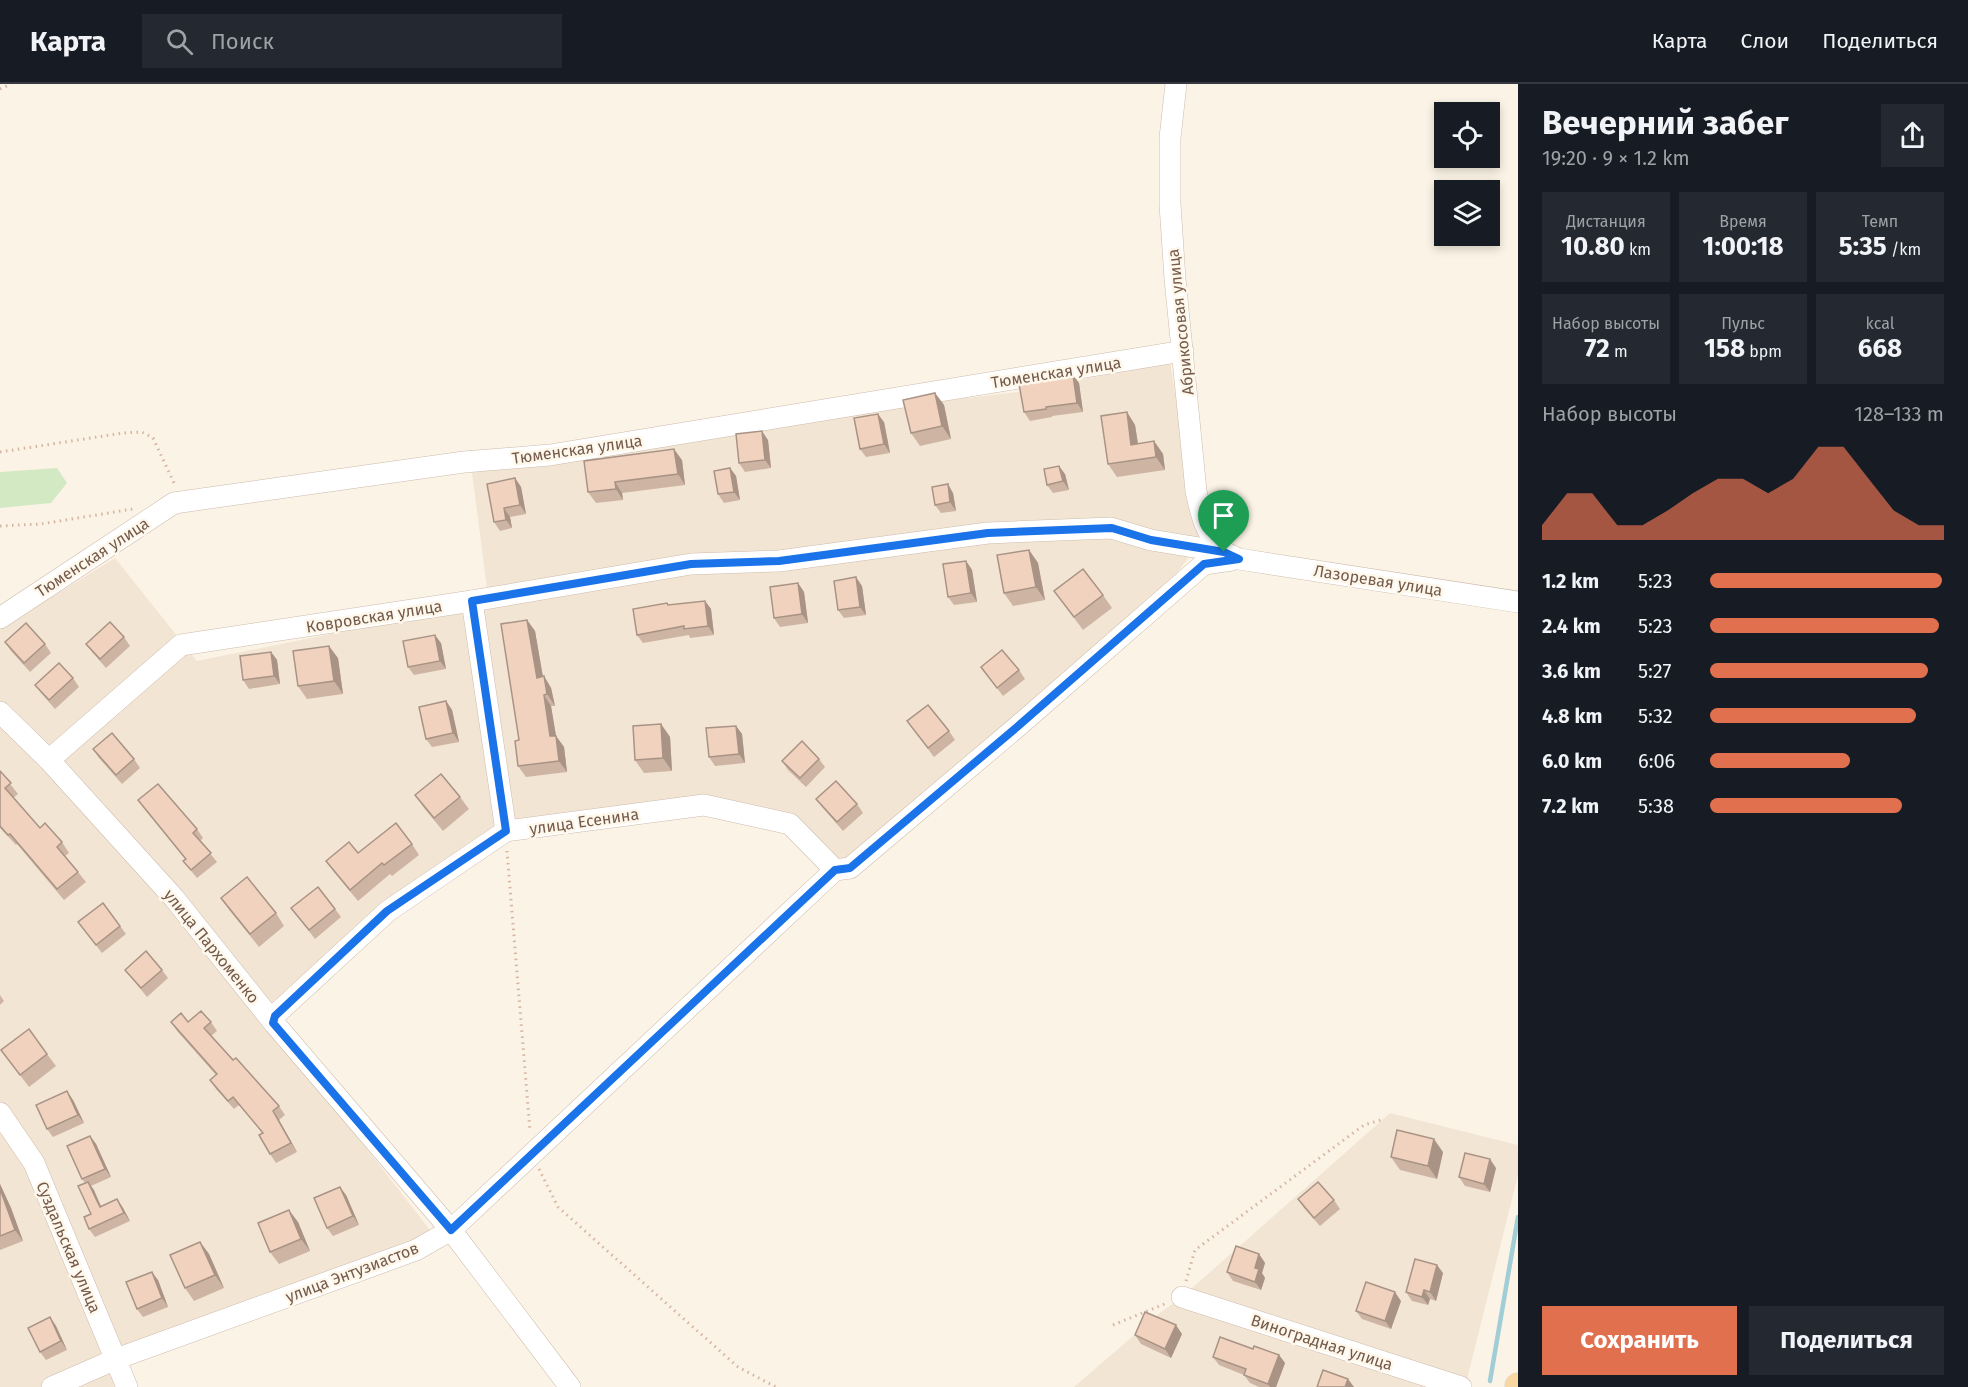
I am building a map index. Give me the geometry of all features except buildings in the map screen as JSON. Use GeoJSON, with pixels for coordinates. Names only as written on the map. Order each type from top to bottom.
{"type":"FeatureCollection","features":[{"type":"Feature","properties":{"kind":"street","name":"Абрикосовая улица"},"geometry":{"type":"LineString","coordinates":[[1176,84],[1170,138],[1170,204],[1196,491],[1201,515],[1213,542],[1231,556]]}},
{"type":"Feature","properties":{"kind":"street","name":"Тюменская улица"},"geometry":{"type":"LineString","coordinates":[[0,618],[174,503],[464,462],[550,455],[1183,351]]}},
{"type":"Feature","properties":{"kind":"street","name":"Ковровская улица"},"geometry":{"type":"LineString","coordinates":[[49,760],[181,645],[472,601],[691,564],[779,561],[988,533],[1112,528],[1151,540],[1231,556]]}},
{"type":"Feature","properties":{"kind":"street","name":"Лазоревая улица"},"geometry":{"type":"LineString","coordinates":[[1231,556],[1518,602]]}},
{"type":"Feature","properties":{"kind":"street","name":"улица Энтузиастов"},"geometry":{"type":"LineString","coordinates":[[52,1387],[116,1359],[416,1250],[451,1230],[835,870],[850,868],[1204,564],[1231,556]]}},
{"type":"Feature","properties":{"kind":"street"},"geometry":{"type":"LineString","coordinates":[[472,601],[506,831]]}},
{"type":"Feature","properties":{"kind":"street","name":"улица Пархоменко"},"geometry":{"type":"LineString","coordinates":[[0,712],[49,760],[174,898],[273,1023],[451,1230],[570,1387]]}},
{"type":"Feature","properties":{"kind":"street","name":"улица Есенина"},"geometry":{"type":"LineString","coordinates":[[273,1023],[275,1016],[387,911],[506,831],[704,805],[790,824],[835,870]]}},
{"type":"Feature","properties":{"kind":"street","name":"Суздальская улица"},"geometry":{"type":"LineString","coordinates":[[0,1113],[34,1163],[127,1387]]}},
{"type":"Feature","properties":{"kind":"street","name":"Виноградная улица"},"geometry":{"type":"LineString","coordinates":[[1182,1297],[1461,1387]]}},
{"type":"Feature","properties":{"kind":"path"},"geometry":{"type":"LineString","coordinates":[[0,89],[11,84]]}},
{"type":"Feature","properties":{"kind":"path"},"geometry":{"type":"LineString","coordinates":[[0,452],[142,432],[153,438],[177,489],[174,503]]}},
{"type":"Feature","properties":{"kind":"path"},"geometry":{"type":"LineString","coordinates":[[0,526],[75,520],[142,507]]}},
{"type":"Feature","properties":{"kind":"path"},"geometry":{"type":"LineString","coordinates":[[506,831],[532,1154],[558,1207],[738,1367],[776,1387]]}},
{"type":"Feature","properties":{"kind":"path"},"geometry":{"type":"LineString","coordinates":[[1113,1325],[1182,1297],[1195,1250],[1364,1125],[1384,1119]]}},
{"type":"Feature","properties":{"kind":"shaded area"},"geometry":{"type":"Polygon","coordinates":[[[1170,362],[1200,541],[1163,593],[835,870],[800,826],[707,805],[486,838],[264,1017],[430,1230],[408,1250],[106,1363],[116,1387],[0,1387],[0,629],[115,558],[197,661],[473,605],[489,604],[470,457],[1018,392],[1170,362]]]}},
{"type":"Feature","properties":{"kind":"shaded area"},"geometry":{"type":"Polygon","coordinates":[[[1390,1113],[1518,1145],[1518,1175],[1465,1387],[1074,1387],[1161,1312],[1182,1297],[1390,1113]]]}},
{"type":"Feature","properties":{"kind":"green space"},"geometry":{"type":"Polygon","coordinates":[[[57,468],[67,483],[51,503],[0,508],[0,472],[57,468]]]}},
{"type":"Feature","properties":{"kind":"waterway"},"geometry":{"type":"LineString","coordinates":[[1490,1381],[1518,1217]]}},
{"type":"Feature","properties":{"kind":"route"},"geometry":{"type":"LineString","coordinates":[[1112,528],[1151,540],[1224,552],[1239,559],[1204,564],[1017,727],[850,868],[835,870],[451,1230],[273,1023],[275,1016],[387,911],[506,831],[472,601],[691,564],[779,561],[988,533],[1112,528]]}}]}
